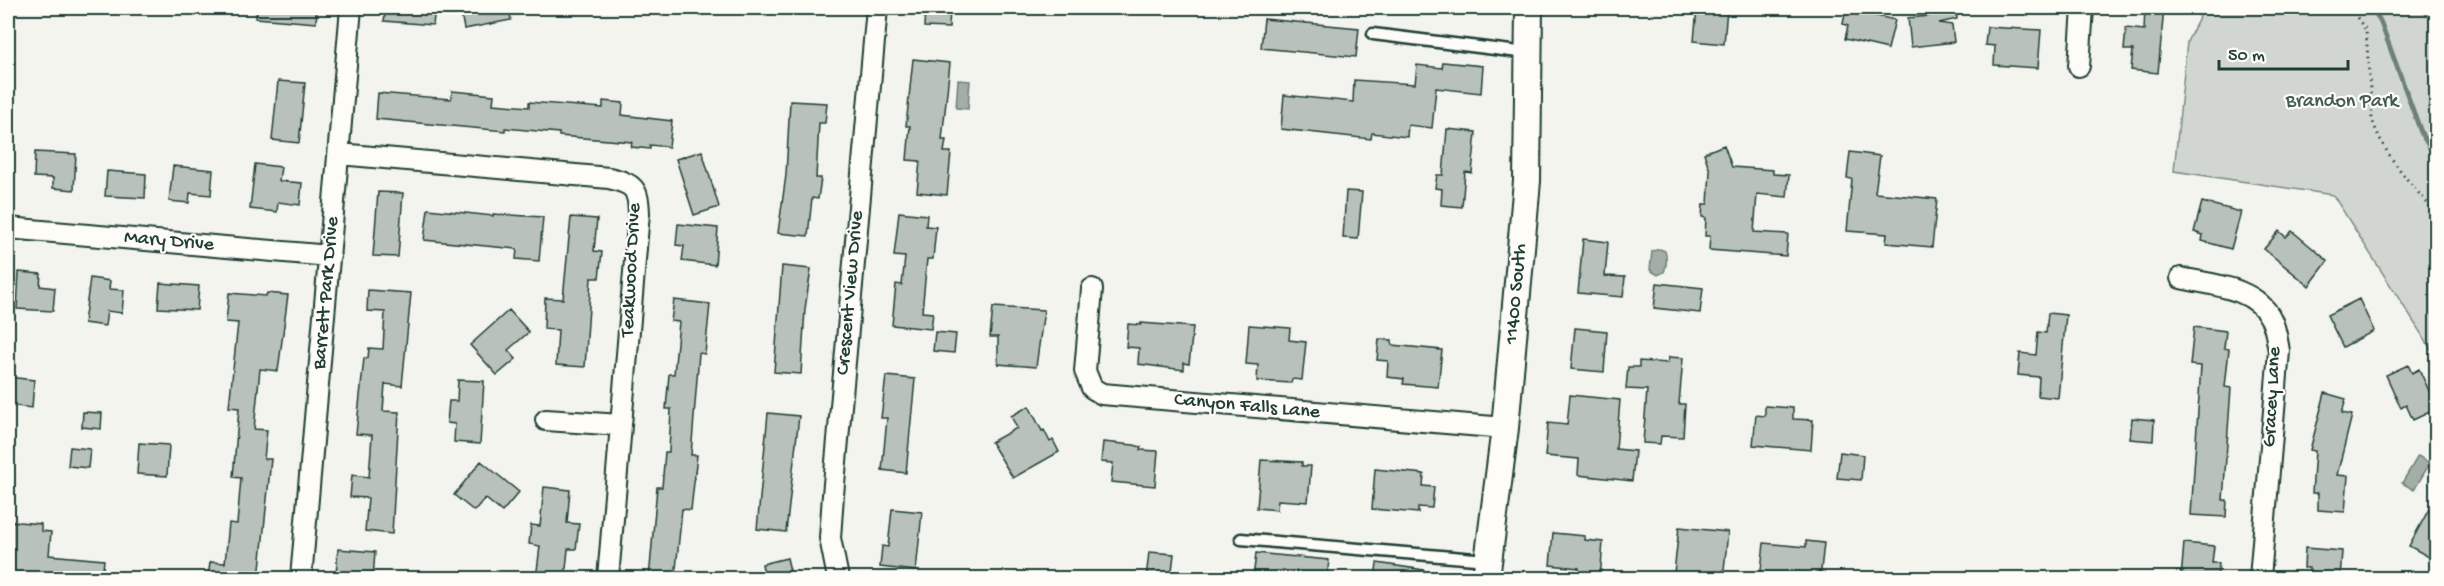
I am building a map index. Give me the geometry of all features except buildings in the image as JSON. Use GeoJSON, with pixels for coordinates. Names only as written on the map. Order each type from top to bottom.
{"type":"FeatureCollection","features":[{"type":"Feature","properties":{"kind":"street","name":"Barrett Park Drive"},"geometry":{"type":"LineString","coordinates":[[301,579],[351,8]]}},
{"type":"Feature","properties":{"kind":"street","name":"Crescent View Drive"},"geometry":{"type":"LineString","coordinates":[[838,579],[830,538],[877,8]]}},
{"type":"Feature","properties":{"kind":"street","name":"11400 South"},"geometry":{"type":"LineString","coordinates":[[1487,569],[1505,428],[1527,180],[1529,8]]}},
{"type":"Feature","properties":{"kind":"street"},"geometry":{"type":"LineString","coordinates":[[2079,66],[2083,8]]}},
{"type":"Feature","properties":{"kind":"street","name":"Teakwood Drive"},"geometry":{"type":"LineString","coordinates":[[339,154],[609,178],[623,181],[633,187],[638,197],[639,213],[608,579]]}},
{"type":"Feature","properties":{"kind":"street","name":"Mary Drive"},"geometry":{"type":"LineString","coordinates":[[8,228],[330,256]]}},
{"type":"Feature","properties":{"kind":"street","name":"Gracey Lane"},"geometry":{"type":"LineString","coordinates":[[2181,278],[2250,296],[2263,306],[2272,320],[2279,351],[2260,579]]}},
{"type":"Feature","properties":{"kind":"street","name":"Canyon Falls Lane"},"geometry":{"type":"LineString","coordinates":[[1092,289],[1085,371],[1092,388],[1102,394],[1505,428]]}},
{"type":"Feature","properties":{"kind":"street"},"geometry":{"type":"LineString","coordinates":[[546,420],[621,425]]}},
{"type":"Feature","properties":{"kind":"lane"},"geometry":{"type":"LineString","coordinates":[[1373,34],[1527,53]]}},
{"type":"Feature","properties":{"kind":"lane"},"geometry":{"type":"LineString","coordinates":[[1241,539],[1487,569]]}},
{"type":"Feature","properties":{"kind":"path"},"geometry":{"type":"LineString","coordinates":[[2350,8],[2366,30],[2372,119],[2377,132],[2396,165],[2436,213]]}},
{"type":"Feature","properties":{"kind":"green space","name":"Brandon Park"},"geometry":{"type":"Polygon","coordinates":[[[2204,8],[2436,8],[2436,357],[2333,195],[2174,171],[2187,42],[2204,8]]]}},
{"type":"Feature","properties":{"kind":"shaded area"},"geometry":{"type":"Polygon","coordinates":[[[958,80],[970,81],[968,109],[956,108],[958,80]]]}},
{"type":"Feature","properties":{"kind":"shaded area"},"geometry":{"type":"Polygon","coordinates":[[[1660,249],[1665,251],[1666,264],[1664,272],[1658,275],[1650,270],[1652,251],[1660,249]]]}},
{"type":"Feature","properties":{"kind":"shaded area"},"geometry":{"type":"Polygon","coordinates":[[[2418,456],[2430,463],[2414,490],[2402,483],[2418,456]]]}},
{"type":"Feature","properties":{"kind":"waterway"},"geometry":{"type":"LineString","coordinates":[[2373,8],[2381,23],[2422,135],[2436,157]]}}]}
